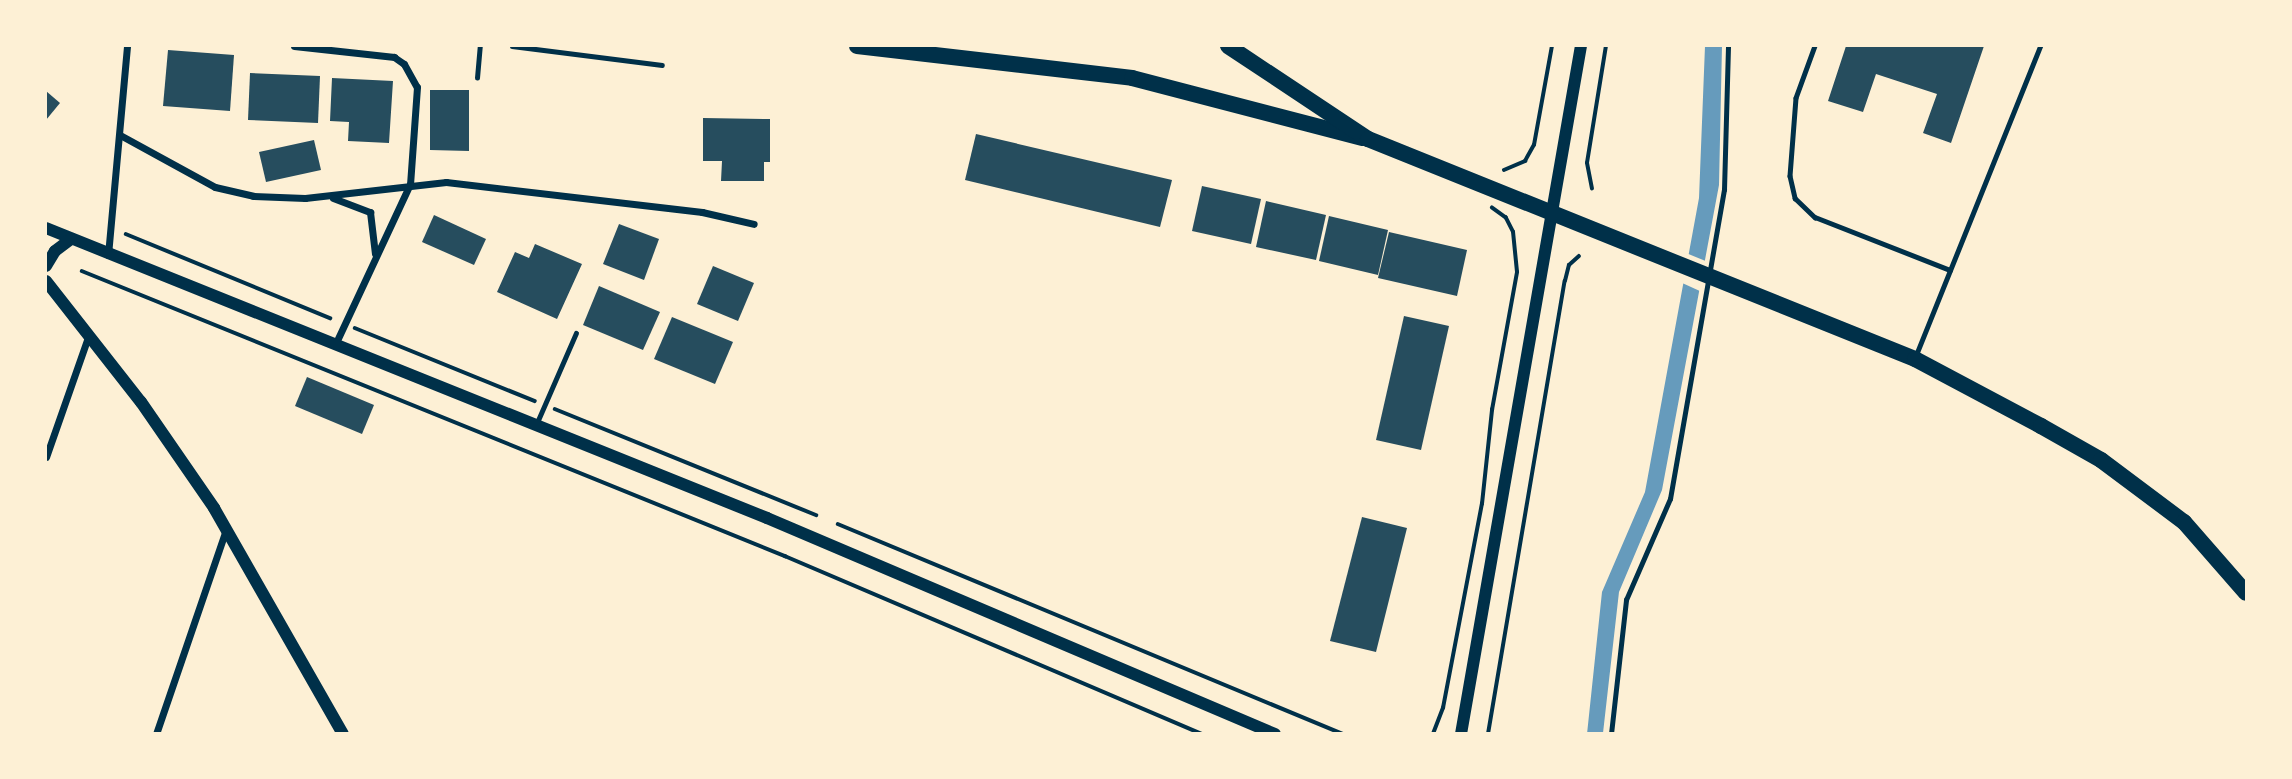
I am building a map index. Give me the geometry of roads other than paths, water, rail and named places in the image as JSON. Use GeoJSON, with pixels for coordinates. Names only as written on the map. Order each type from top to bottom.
{"type":"FeatureCollection","features":[{"type":"Feature","properties":{"kind":"main road"},"geometry":{"type":"LineString","coordinates":[[857,46],[1132,78],[1368,139],[1771,305],[1915,359],[2101,460],[2184,522],[2246,593]]}},
{"type":"Feature","properties":{"kind":"main road"},"geometry":{"type":"LineString","coordinates":[[1228,46],[1368,139]]}},
{"type":"Feature","properties":{"kind":"street"},"geometry":{"type":"LineString","coordinates":[[108,255],[127,46]]}},
{"type":"Feature","properties":{"kind":"street"},"geometry":{"type":"LineString","coordinates":[[293,46],[385,55],[404,64],[417,87],[410,184],[335,345]]}},
{"type":"Feature","properties":{"kind":"street"},"geometry":{"type":"LineString","coordinates":[[1461,733],[1554,217],[1581,46]]}},
{"type":"Feature","properties":{"kind":"street"},"geometry":{"type":"LineString","coordinates":[[120,135],[184,172],[234,193],[280,199],[446,182],[668,207],[754,224]]}},
{"type":"Feature","properties":{"kind":"street"},"geometry":{"type":"LineString","coordinates":[[326,196],[358,204],[370,212],[374,257]]}},
{"type":"Feature","properties":{"kind":"street"},"geometry":{"type":"LineString","coordinates":[[46,228],[536,426],[1275,733]]}},
{"type":"Feature","properties":{"kind":"street"},"geometry":{"type":"LineString","coordinates":[[46,266],[55,251],[71,239]]}},
{"type":"Feature","properties":{"kind":"street"},"geometry":{"type":"LineString","coordinates":[[46,281],[155,422],[226,528],[343,733]]}},
{"type":"Feature","properties":{"kind":"street"},"geometry":{"type":"LineString","coordinates":[[46,457],[88,337]]}},
{"type":"Feature","properties":{"kind":"street"},"geometry":{"type":"LineString","coordinates":[[156,733],[194,610],[226,528]]}},
{"type":"Feature","properties":{"kind":"lane"},"geometry":{"type":"LineString","coordinates":[[477,78],[480,46]]}},
{"type":"Feature","properties":{"kind":"lane"},"geometry":{"type":"LineString","coordinates":[[512,46],[662,65]]}},
{"type":"Feature","properties":{"kind":"lane"},"geometry":{"type":"LineString","coordinates":[[1611,733],[1626,600],[1670,499],[1724,190],[1728,46]]}},
{"type":"Feature","properties":{"kind":"lane"},"geometry":{"type":"LineString","coordinates":[[1815,46],[1796,98],[1790,176],[1795,198],[1815,217],[1950,270]]}},
{"type":"Feature","properties":{"kind":"lane"},"geometry":{"type":"LineString","coordinates":[[1915,359],[2039,46]]}},
{"type":"Feature","properties":{"kind":"lane"},"geometry":{"type":"LineString","coordinates":[[536,426],[576,333]]}},
{"type":"Feature","properties":{"kind":"water"},"geometry":{"type":"Polygon","coordinates":[[[1705,46],[1722,46],[1719,185],[1662,490],[1619,592],[1603,733],[1587,734],[1602,592],[1645,492],[1699,198],[1705,46]]]}}]}
